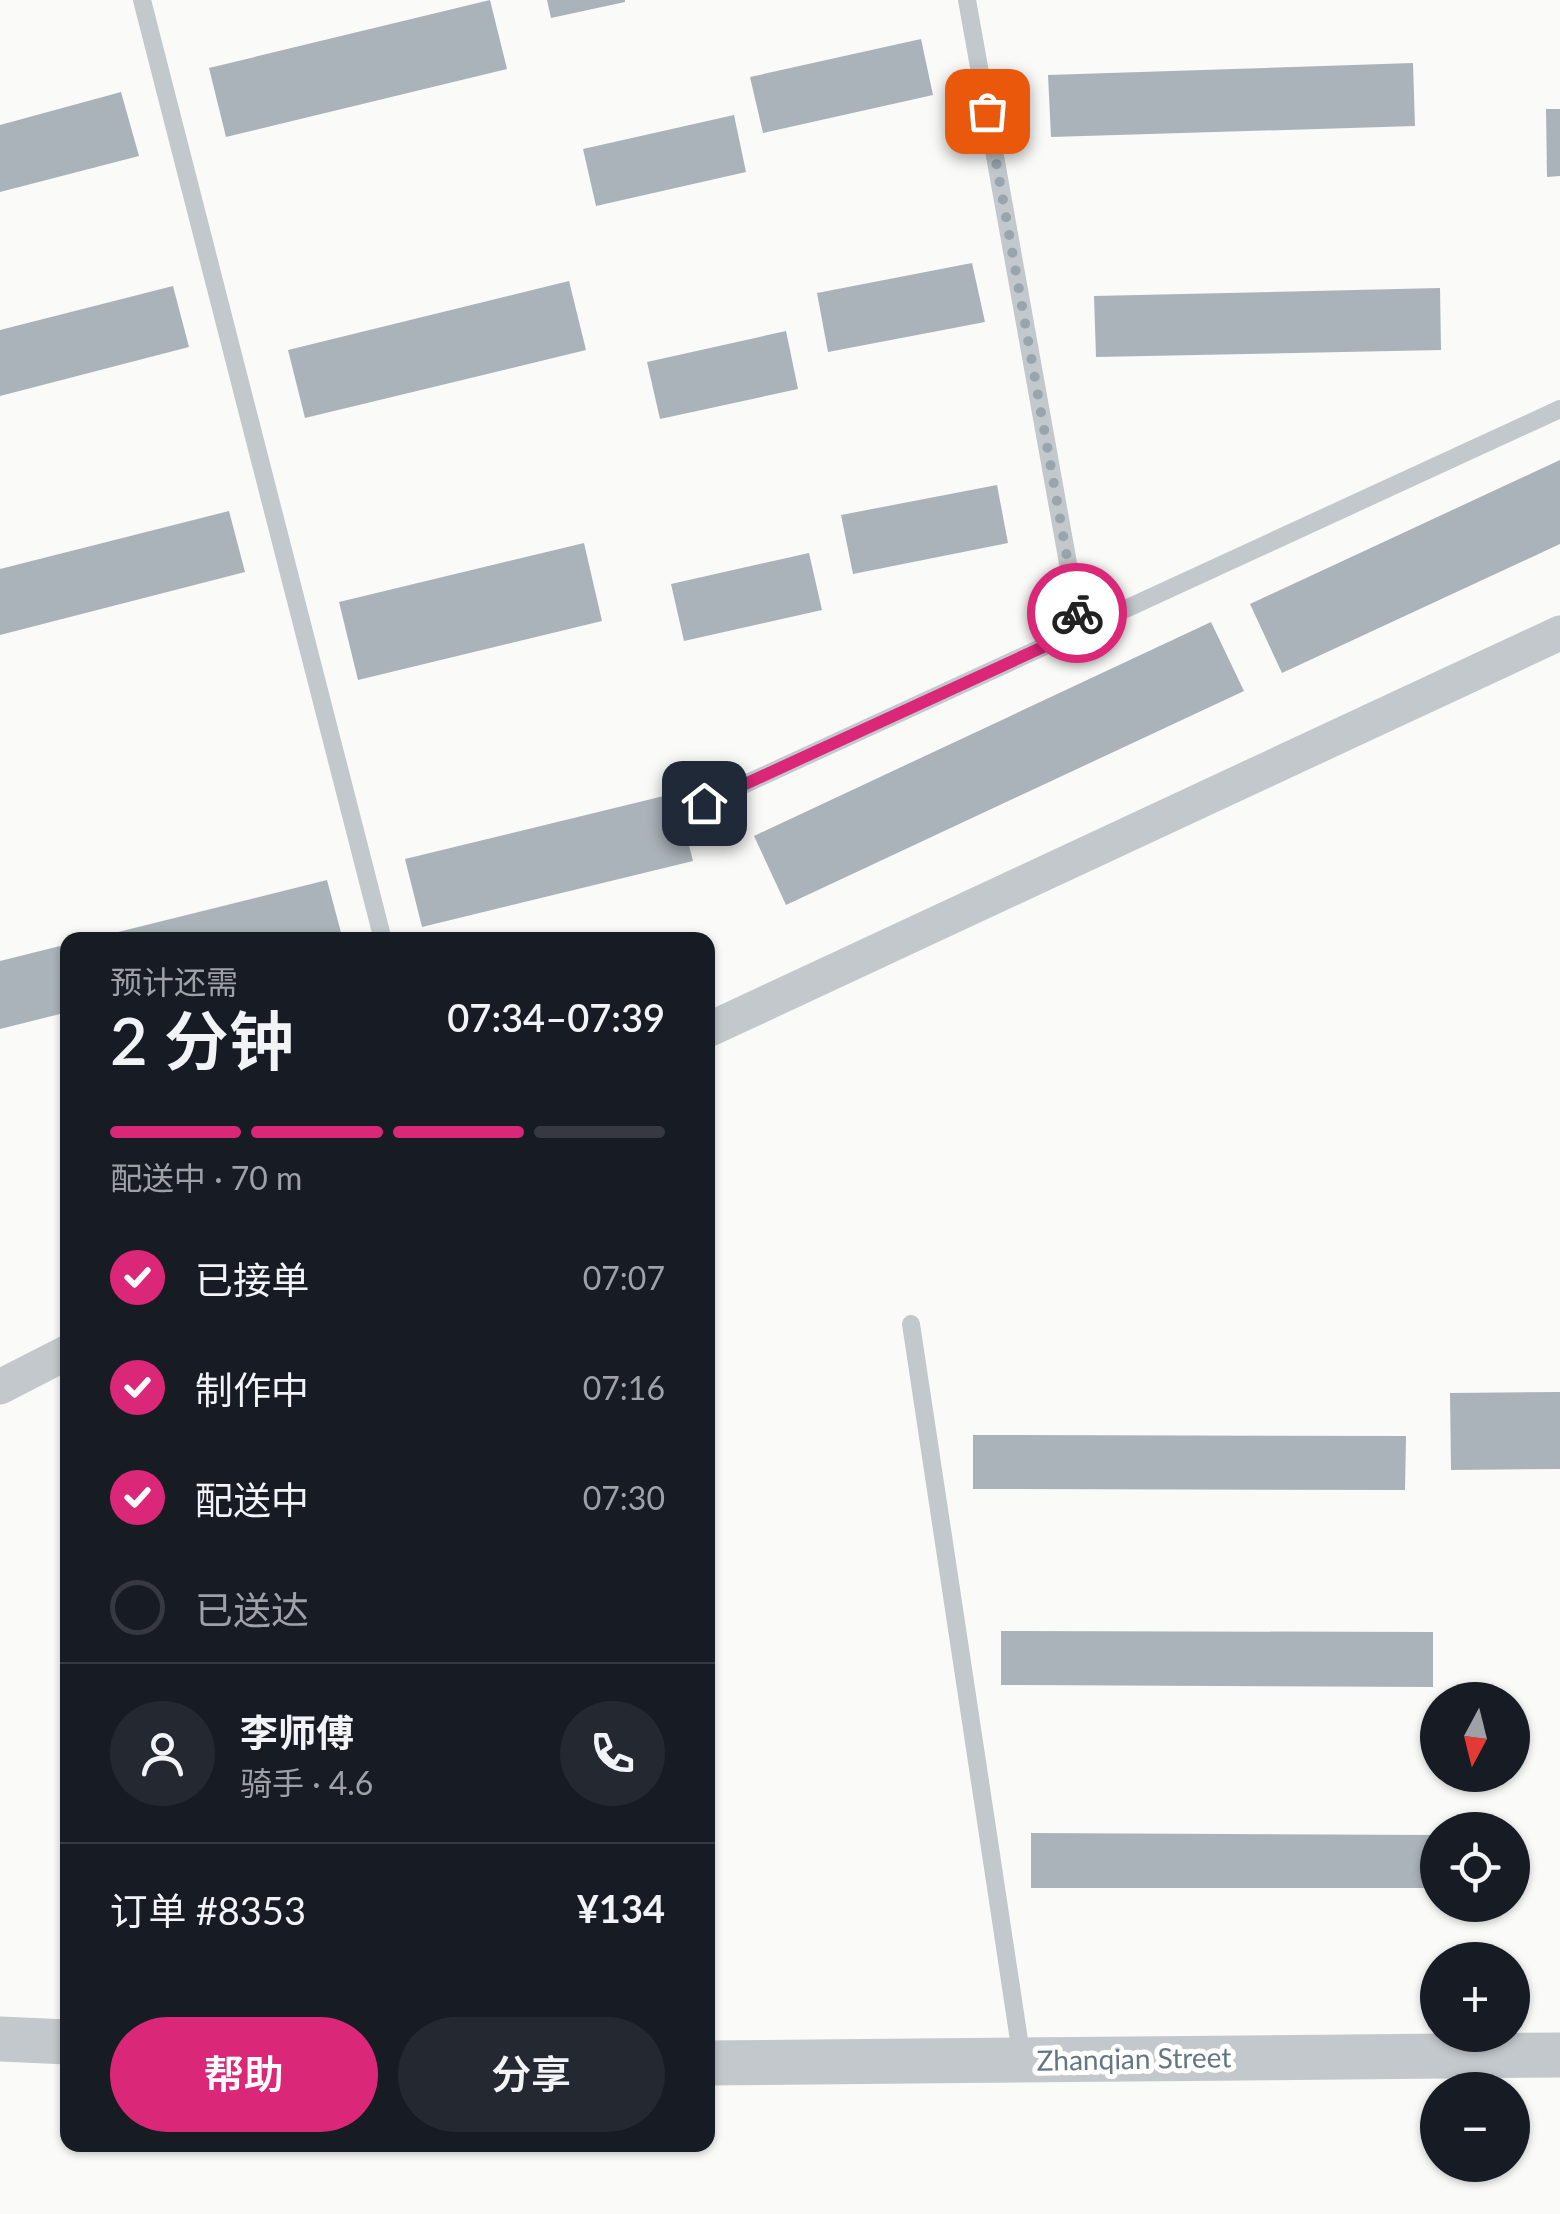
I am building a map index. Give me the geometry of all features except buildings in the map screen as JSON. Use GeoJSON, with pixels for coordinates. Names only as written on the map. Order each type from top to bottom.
{"type":"FeatureCollection","features":[{"type":"Feature","properties":{"kind":"street"},"geometry":{"type":"LineString","coordinates":[[715,1027],[1560,633]]}},
{"type":"Feature","properties":{"kind":"street"},"geometry":{"type":"LineString","coordinates":[[0,1387],[60,1356]]}},
{"type":"Feature","properties":{"kind":"street"},"geometry":{"type":"LineString","coordinates":[[0,2039],[60,2042]]}},
{"type":"Feature","properties":{"kind":"street","name":"Zhanqian Street"},"geometry":{"type":"LineString","coordinates":[[715,2063],[1560,2056]]}},
{"type":"Feature","properties":{"kind":"lane"},"geometry":{"type":"LineString","coordinates":[[142,0],[381,932]]}},
{"type":"Feature","properties":{"kind":"lane"},"geometry":{"type":"LineString","coordinates":[[967,0],[1080,630]]}},
{"type":"Feature","properties":{"kind":"lane"},"geometry":{"type":"LineString","coordinates":[[704,803],[1560,410]]}},
{"type":"Feature","properties":{"kind":"lane"},"geometry":{"type":"LineString","coordinates":[[911,1324],[1022,2060]]}},
{"type":"Feature","properties":{"kind":"way so far"},"geometry":{"type":"LineString","coordinates":[[987,111],[1077,613]]}},
{"type":"Feature","properties":{"kind":"route"},"geometry":{"type":"LineString","coordinates":[[704,803],[1080,630],[1077,613]]}}]}
